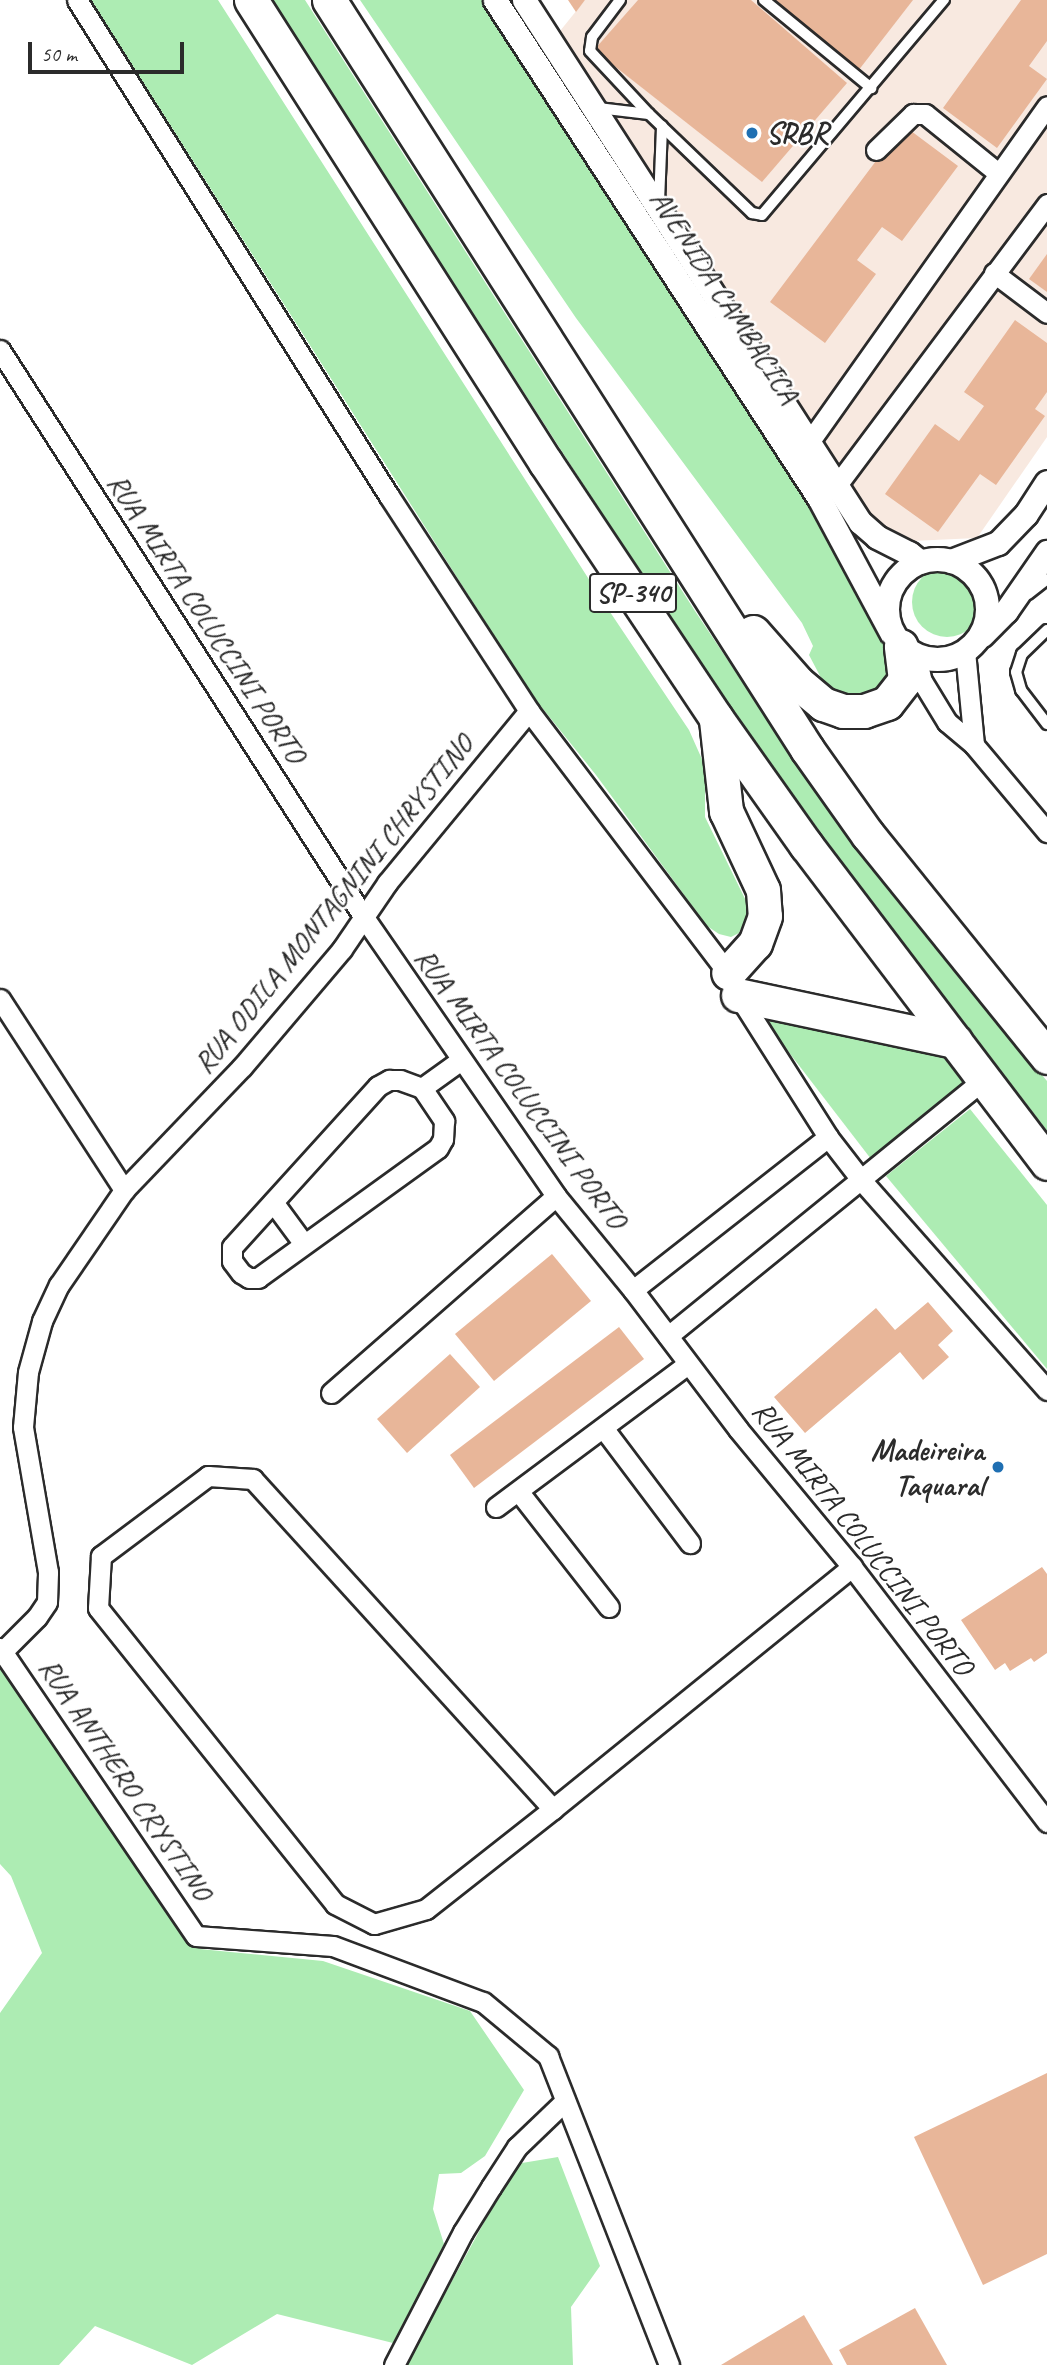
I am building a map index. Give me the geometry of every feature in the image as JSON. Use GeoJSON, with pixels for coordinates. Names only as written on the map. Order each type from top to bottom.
{"type":"FeatureCollection","features":[{"type":"Feature","properties":{"kind":"highway","name":"SP-340"},"geometry":{"type":"LineString","coordinates":[[251,0],[546,463],[716,718],[806,845],[955,1041],[982,1081],[1047,1163]]}},
{"type":"Feature","properties":{"kind":"highway","name":"SP-340"},"geometry":{"type":"LineString","coordinates":[[331,0],[807,749],[868,835],[1047,1056]]}},
{"type":"Feature","properties":{"kind":"highway"},"geometry":{"type":"LineString","coordinates":[[524,306],[761,643],[798,683],[823,704],[843,711],[864,711],[887,704],[905,680],[903,645]]}},
{"type":"Feature","properties":{"kind":"highway"},"geometry":{"type":"LineString","coordinates":[[716,718],[726,811],[763,890],[765,916],[755,943],[733,984],[955,1041]]}},
{"type":"Feature","properties":{"kind":"street"},"geometry":{"type":"LineString","coordinates":[[77,0],[389,496],[529,711],[733,984],[828,1137],[862,1181],[1047,1390]]}},
{"type":"Feature","properties":{"kind":"street","name":"AVENIDA CAMBACICA"},"geometry":{"type":"LineString","coordinates":[[495,0],[819,498],[903,645]]}},
{"type":"Feature","properties":{"kind":"street","name":"AVENIDA CAMBACICA"},"geometry":{"type":"LineString","coordinates":[[524,0],[860,522],[877,537],[909,553],[920,562]]}},
{"type":"Feature","properties":{"kind":"street"},"geometry":{"type":"LineString","coordinates":[[810,441],[1047,106]]}},
{"type":"Feature","properties":{"kind":"street"},"geometry":{"type":"LineString","coordinates":[[876,150],[913,114],[925,114],[998,173]]}},
{"type":"Feature","properties":{"kind":"street"},"geometry":{"type":"LineString","coordinates":[[837,485],[1047,204]]}},
{"type":"Feature","properties":{"kind":"street"},"geometry":{"type":"LineString","coordinates":[[994,273],[1047,313]]}},
{"type":"Feature","properties":{"kind":"street","name":"RUA MIRTA COLUCCINI PORTO"},"geometry":{"type":"LineString","coordinates":[[0,350],[363,916],[556,1196],[852,1567],[1047,1822]]}},
{"type":"Feature","properties":{"kind":"street"},"geometry":{"type":"LineString","coordinates":[[951,561],[998,543],[1026,514],[1047,482]]}},
{"type":"Feature","properties":{"kind":"street"},"geometry":{"type":"LineString","coordinates":[[903,645],[950,659],[971,645],[1006,611],[1047,552]]}},
{"type":"Feature","properties":{"kind":"street"},"geometry":{"type":"LineString","coordinates":[[974,745],[971,645],[985,625],[985,593],[977,579],[965,568],[951,561],[936,559],[920,562],[900,576],[888,598],[887,615],[947,722],[974,745],[1047,832]]}},
{"type":"Feature","properties":{"kind":"street","name":"RUA ODILA MONTAGNINI CHRYSTINO"},"geometry":{"type":"LineString","coordinates":[[1,1649],[37,1617],[47,1602],[49,1588],[23,1427],[28,1373],[42,1321],[59,1285],[124,1190],[242,1067],[342,949],[363,916],[529,711]]}},
{"type":"Feature","properties":{"kind":"street"},"geometry":{"type":"LineString","coordinates":[[0,999],[124,1190]]}},
{"type":"Feature","properties":{"kind":"street"},"geometry":{"type":"LineString","coordinates":[[422,1088],[461,1060]]}},
{"type":"Feature","properties":{"kind":"street"},"geometry":{"type":"LineString","coordinates":[[400,1080],[422,1088],[444,1121],[443,1139],[438,1148],[258,1278],[249,1278],[241,1273],[232,1261],[232,1247],[378,1086],[400,1080]]}},
{"type":"Feature","properties":{"kind":"street"},"geometry":{"type":"LineString","coordinates":[[668,1336],[982,1081]]}},
{"type":"Feature","properties":{"kind":"street"},"geometry":{"type":"LineString","coordinates":[[633,1290],[828,1137]]}},
{"type":"Feature","properties":{"kind":"street"},"geometry":{"type":"LineString","coordinates":[[331,1394],[556,1196]]}},
{"type":"Feature","properties":{"kind":"street"},"geometry":{"type":"LineString","coordinates":[[273,1202],[304,1244]]}},
{"type":"Feature","properties":{"kind":"street"},"geometry":{"type":"LineString","coordinates":[[496,1507],[688,1364]]}},
{"type":"Feature","properties":{"kind":"street"},"geometry":{"type":"LineString","coordinates":[[604,1429],[690,1543]]}},
{"type":"Feature","properties":{"kind":"street"},"geometry":{"type":"LineString","coordinates":[[553,1809],[253,1479],[208,1476],[101,1556],[98,1608],[335,1904],[374,1924],[426,1909],[553,1809],[852,1567]]}},
{"type":"Feature","properties":{"kind":"street"},"geometry":{"type":"LineString","coordinates":[[519,1492],[610,1607]]}},
{"type":"Feature","properties":{"kind":"street","name":"RUA ANTHERO CRYSTINO"},"geometry":{"type":"LineString","coordinates":[[1,1649],[196,1936],[333,1946],[483,2002],[548,2056],[565,2101]]}},
{"type":"Feature","properties":{"kind":"street"},"geometry":{"type":"LineString","coordinates":[[394,2365],[463,2232],[491,2187],[517,2147],[565,2101],[670,2365]]}},
{"type":"Feature","properties":{"kind":"lane"},"geometry":{"type":"LineString","coordinates":[[620,0],[592,37],[590,51],[649,114],[752,213],[762,215],[944,0]]}},
{"type":"Feature","properties":{"kind":"lane"},"geometry":{"type":"LineString","coordinates":[[764,0],[871,88]]}},
{"type":"Feature","properties":{"kind":"lane"},"geometry":{"type":"LineString","coordinates":[[592,108],[649,114]]}},
{"type":"Feature","properties":{"kind":"lane"},"geometry":{"type":"LineString","coordinates":[[659,209],[662,126]]}},
{"type":"Feature","properties":{"kind":"lane"},"geometry":{"type":"LineString","coordinates":[[1006,611],[1047,579]]}},
{"type":"Feature","properties":{"kind":"lane"},"geometry":{"type":"LineString","coordinates":[[1047,630],[1021,654],[1016,671],[1021,690],[1047,724]]}},
{"type":"Feature","properties":{"kind":"shaded area"},"geometry":{"type":"Polygon","coordinates":[[[585,0],[1047,0],[1047,437],[977,538],[912,541],[864,514],[552,41],[585,0]]]}},
{"type":"Feature","properties":{"kind":"green space"},"geometry":{"type":"Polygon","coordinates":[[[91,0],[218,0],[606,606],[689,730],[705,766],[705,817],[750,909],[739,933],[731,937],[719,934],[707,926],[596,775],[531,694],[91,0]]]}},
{"type":"Feature","properties":{"kind":"green space"},"geometry":{"type":"Polygon","coordinates":[[[272,0],[305,0],[695,611],[835,821],[912,920],[1047,1081],[1047,1131],[836,854],[692,654],[272,0]]]}},
{"type":"Feature","properties":{"kind":"green space"},"geometry":{"type":"Polygon","coordinates":[[[360,0],[482,0],[811,504],[899,657],[875,701],[829,693],[809,655],[813,646],[802,623],[576,318],[360,0]]]}},
{"type":"Feature","properties":{"kind":"green space"},"geometry":{"type":"Polygon","coordinates":[[[954,567],[967,573],[976,582],[980,588],[980,616],[972,627],[961,635],[940,637],[922,627],[914,616],[912,595],[922,577],[933,569],[954,567]]]}},
{"type":"Feature","properties":{"kind":"green space"},"geometry":{"type":"Polygon","coordinates":[[[764,1020],[939,1049],[969,1081],[871,1159],[764,1020]]]}},
{"type":"Feature","properties":{"kind":"green space"},"geometry":{"type":"Polygon","coordinates":[[[970,1109],[1047,1205],[1047,1369],[886,1176],[970,1109]]]}},
{"type":"Feature","properties":{"kind":"green space"},"geometry":{"type":"Polygon","coordinates":[[[0,1667],[200,1949],[323,1961],[470,2011],[524,2090],[485,2156],[461,2173],[439,2174],[433,2209],[444,2244],[393,2343],[277,2314],[192,2365],[95,2326],[59,2365],[0,2365],[0,2013],[42,1953],[11,1876],[0,1864],[0,1667]]]}},
{"type":"Feature","properties":{"kind":"green space"},"geometry":{"type":"Polygon","coordinates":[[[558,2157],[600,2266],[571,2307],[573,2365],[406,2365],[516,2164],[558,2157]]]}},
{"type":"Feature","properties":{"kind":"building"},"geometry":{"type":"Polygon","coordinates":[[[568,0],[585,0],[576,12],[568,0]]]}},
{"type":"Feature","properties":{"kind":"building","name":"SRBR"},"geometry":{"type":"Polygon","coordinates":[[[638,0],[751,0],[847,83],[762,182],[594,50],[638,0]]]}},
{"type":"Feature","properties":{"kind":"building"},"geometry":{"type":"Polygon","coordinates":[[[772,0],[913,0],[858,71],[772,0]]]}},
{"type":"Feature","properties":{"kind":"building"},"geometry":{"type":"Polygon","coordinates":[[[1021,0],[1047,0],[1047,41],[1029,66],[1047,79],[997,148],[943,108],[1021,0]]]}},
{"type":"Feature","properties":{"kind":"building"},"geometry":{"type":"Polygon","coordinates":[[[903,125],[958,166],[902,241],[882,227],[857,260],[876,274],[825,343],[770,302],[903,125]]]}},
{"type":"Feature","properties":{"kind":"building"},"geometry":{"type":"Polygon","coordinates":[[[1047,254],[1047,292],[1029,279],[1047,254]]]}},
{"type":"Feature","properties":{"kind":"building"},"geometry":{"type":"Polygon","coordinates":[[[1015,320],[1047,343],[1047,392],[1035,409],[1045,416],[996,485],[980,474],[938,532],[885,494],[935,424],[959,441],[984,406],[964,392],[1015,320]]]}},
{"type":"Feature","properties":{"kind":"building"},"geometry":{"type":"Polygon","coordinates":[[[552,1254],[591,1301],[494,1381],[455,1334],[552,1254]]]}},
{"type":"Feature","properties":{"kind":"building"},"geometry":{"type":"Polygon","coordinates":[[[928,1302],[953,1331],[938,1345],[949,1357],[923,1380],[900,1352],[805,1433],[774,1397],[876,1308],[895,1330],[928,1302]]]}},
{"type":"Feature","properties":{"kind":"building"},"geometry":{"type":"Polygon","coordinates":[[[619,1327],[644,1359],[474,1488],[450,1455],[619,1327]]]}},
{"type":"Feature","properties":{"kind":"building"},"geometry":{"type":"Polygon","coordinates":[[[450,1354],[480,1387],[407,1453],[377,1419],[450,1354]]]}},
{"type":"Feature","properties":{"kind":"building"},"geometry":{"type":"Polygon","coordinates":[[[1042,1567],[1047,1574],[1047,1653],[1034,1662],[1031,1658],[1010,1671],[1005,1663],[995,1670],[961,1620],[1042,1567]]]}},
{"type":"Feature","properties":{"kind":"building"},"geometry":{"type":"Polygon","coordinates":[[[1047,2073],[1047,2254],[983,2285],[914,2137],[1047,2073]]]}},
{"type":"Feature","properties":{"kind":"building"},"geometry":{"type":"Polygon","coordinates":[[[915,2308],[947,2365],[847,2365],[839,2350],[915,2308]]]}},
{"type":"Feature","properties":{"kind":"building"},"geometry":{"type":"Polygon","coordinates":[[[804,2315],[833,2365],[721,2365],[804,2315]]]}},
{"type":"Feature","properties":{"kind":"place","name":"SRBR"},"geometry":{"type":"Point","coordinates":[752,133]}},
{"type":"Feature","properties":{"kind":"place","name":"Madeireira Taquaral"},"geometry":{"type":"Point","coordinates":[998,1467]}}]}
